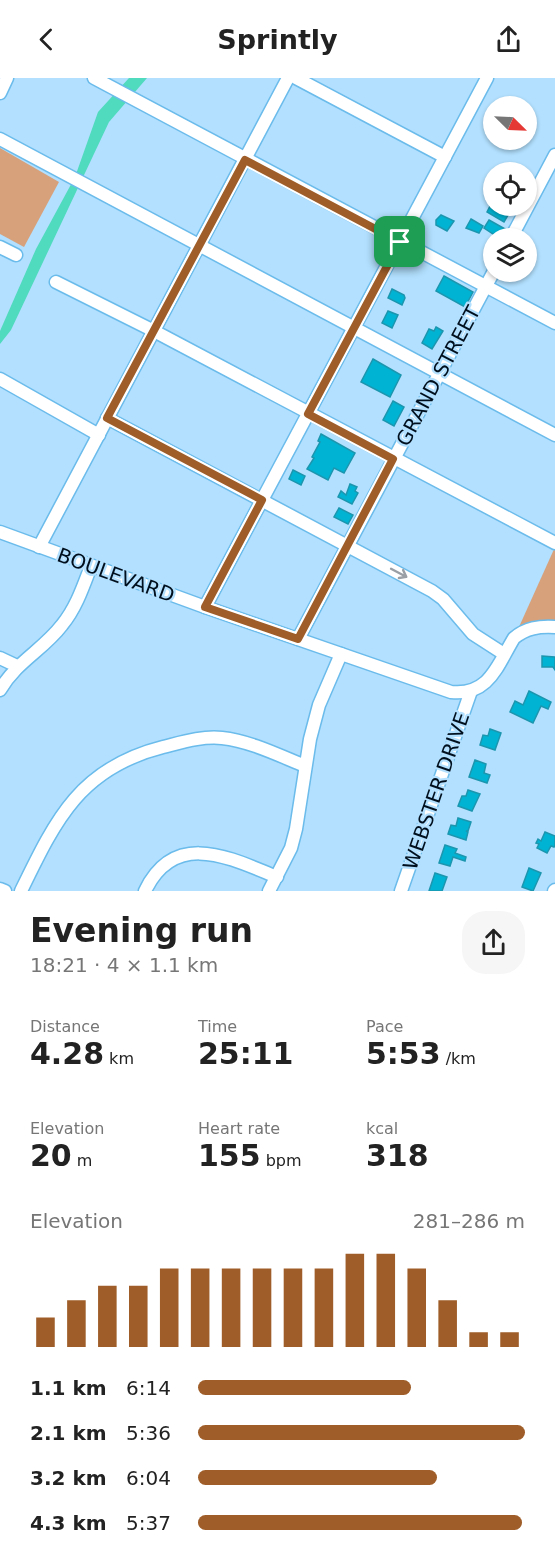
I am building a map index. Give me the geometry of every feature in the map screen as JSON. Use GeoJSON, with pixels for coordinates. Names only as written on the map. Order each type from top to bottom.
{"type":"FeatureCollection","features":[{"type":"Feature","properties":{"kind":"street"},"geometry":{"type":"LineString","coordinates":[[0,93],[7,78]]}},
{"type":"Feature","properties":{"kind":"street"},"geometry":{"type":"LineString","coordinates":[[94,78],[555,324]]}},
{"type":"Feature","properties":{"kind":"street"},"geometry":{"type":"LineString","coordinates":[[39,547],[288,78]]}},
{"type":"Feature","properties":{"kind":"street"},"geometry":{"type":"LineString","coordinates":[[296,78],[445,157]]}},
{"type":"Feature","properties":{"kind":"street"},"geometry":{"type":"LineString","coordinates":[[205,607],[487,78]]}},
{"type":"Feature","properties":{"kind":"street"},"geometry":{"type":"LineString","coordinates":[[0,139],[555,435]]}},
{"type":"Feature","properties":{"kind":"street"},"geometry":{"type":"LineString","coordinates":[[516,228],[555,155]]}},
{"type":"Feature","properties":{"kind":"street"},"geometry":{"type":"LineString","coordinates":[[0,247],[16,255]]}},
{"type":"Feature","properties":{"kind":"street"},"geometry":{"type":"LineString","coordinates":[[56,282],[154,331],[555,543]]}},
{"type":"Feature","properties":{"kind":"street","name":"GRAND STREET"},"geometry":{"type":"LineString","coordinates":[[298,639],[488,282]]}},
{"type":"Feature","properties":{"kind":"street"},"geometry":{"type":"LineString","coordinates":[[0,379],[99,435]]}},
{"type":"Feature","properties":{"kind":"street"},"geometry":{"type":"LineString","coordinates":[[107,418],[432,591],[443,599],[473,634],[504,654]]}},
{"type":"Feature","properties":{"kind":"street","name":"BOULEVARD"},"geometry":{"type":"LineString","coordinates":[[0,532],[205,607],[451,692],[471,691]]}},
{"type":"Feature","properties":{"kind":"street"},"geometry":{"type":"LineString","coordinates":[[0,690],[17,666],[63,625],[78,599],[90,566]]}},
{"type":"Feature","properties":{"kind":"street"},"geometry":{"type":"LineString","coordinates":[[471,691],[484,685],[490,678],[514,638],[538,627],[555,627]]}},
{"type":"Feature","properties":{"kind":"street"},"geometry":{"type":"LineString","coordinates":[[269,891],[291,848],[305,766],[319,705],[341,654]]}},
{"type":"Feature","properties":{"kind":"street"},"geometry":{"type":"LineString","coordinates":[[0,658],[17,666]]}},
{"type":"Feature","properties":{"kind":"street","name":"WEBSTER DRIVE"},"geometry":{"type":"LineString","coordinates":[[401,891],[471,691]]}},
{"type":"Feature","properties":{"kind":"street"},"geometry":{"type":"LineString","coordinates":[[21,891],[51,830],[73,799],[102,774],[135,755],[195,739],[222,738],[247,744],[305,766]]}},
{"type":"Feature","properties":{"kind":"street"},"geometry":{"type":"LineString","coordinates":[[145,891],[154,875],[164,867],[181,857],[192,854],[222,855],[277,877]]}},
{"type":"Feature","properties":{"kind":"street"},"geometry":{"type":"LineString","coordinates":[[0,889],[5,891]]}},
{"type":"Feature","properties":{"kind":"shaded area"},"geometry":{"type":"Polygon","coordinates":[[[129,78],[147,78],[109,122],[11,330],[0,344],[0,331],[36,249],[75,177],[98,112],[129,78]]]}},
{"type":"Feature","properties":{"kind":"shaded area"},"geometry":{"type":"Polygon","coordinates":[[[0,148],[59,182],[24,247],[0,234],[0,148]]]}},
{"type":"Feature","properties":{"kind":"shaded area"},"geometry":{"type":"Polygon","coordinates":[[[555,547],[555,627],[514,638],[555,547]]]}},
{"type":"Feature","properties":{"kind":"building"},"geometry":{"type":"Polygon","coordinates":[[[441,215],[454,221],[447,231],[436,225],[436,220],[441,215]]]}},
{"type":"Feature","properties":{"kind":"building"},"geometry":{"type":"Polygon","coordinates":[[[494,216],[508,216],[504,222],[494,216]]]}},
{"type":"Feature","properties":{"kind":"building"},"geometry":{"type":"Polygon","coordinates":[[[471,219],[483,226],[479,233],[466,228],[471,219]]]}},
{"type":"Feature","properties":{"kind":"building"},"geometry":{"type":"Polygon","coordinates":[[[489,220],[503,228],[484,228],[489,220]]]}},
{"type":"Feature","properties":{"kind":"building"},"geometry":{"type":"Polygon","coordinates":[[[444,276],[473,292],[465,307],[436,291],[444,276]]]}},
{"type":"Feature","properties":{"kind":"building"},"geometry":{"type":"Polygon","coordinates":[[[392,289],[404,295],[402,305],[388,298],[392,289]]]}},
{"type":"Feature","properties":{"kind":"building"},"geometry":{"type":"Polygon","coordinates":[[[388,311],[398,315],[392,328],[382,323],[388,311]]]}},
{"type":"Feature","properties":{"kind":"building"},"geometry":{"type":"Polygon","coordinates":[[[436,327],[443,331],[432,349],[422,343],[429,329],[434,331],[436,327]]]}},
{"type":"Feature","properties":{"kind":"building"},"geometry":{"type":"Polygon","coordinates":[[[373,359],[401,375],[390,397],[361,382],[373,359]]]}},
{"type":"Feature","properties":{"kind":"building"},"geometry":{"type":"Polygon","coordinates":[[[393,401],[404,407],[394,426],[383,420],[393,401]]]}},
{"type":"Feature","properties":{"kind":"building"},"geometry":{"type":"Polygon","coordinates":[[[321,434],[355,453],[344,473],[334,468],[328,480],[307,469],[314,458],[312,457],[320,442],[318,441],[321,434]]]}},
{"type":"Feature","properties":{"kind":"building"},"geometry":{"type":"Polygon","coordinates":[[[293,470],[305,476],[301,485],[289,479],[293,470]]]}},
{"type":"Feature","properties":{"kind":"building"},"geometry":{"type":"Polygon","coordinates":[[[350,484],[357,487],[355,491],[358,493],[352,504],[338,497],[341,491],[346,495],[350,484]]]}},
{"type":"Feature","properties":{"kind":"building"},"geometry":{"type":"Polygon","coordinates":[[[339,508],[353,515],[348,524],[334,517],[339,508]]]}},
{"type":"Feature","properties":{"kind":"building"},"geometry":{"type":"Polygon","coordinates":[[[542,656],[555,657],[555,670],[553,667],[542,667],[542,656]]]}},
{"type":"Feature","properties":{"kind":"building"},"geometry":{"type":"Polygon","coordinates":[[[529,691],[551,702],[548,709],[541,706],[533,723],[510,712],[515,701],[523,705],[529,691]]]}},
{"type":"Feature","properties":{"kind":"building"},"geometry":{"type":"Polygon","coordinates":[[[490,729],[501,733],[495,750],[480,745],[483,735],[488,736],[490,729]]]}},
{"type":"Feature","properties":{"kind":"building"},"geometry":{"type":"Polygon","coordinates":[[[475,760],[486,764],[484,773],[490,775],[487,783],[469,777],[475,760]]]}},
{"type":"Feature","properties":{"kind":"building"},"geometry":{"type":"Polygon","coordinates":[[[468,790],[480,794],[472,811],[458,806],[462,796],[466,796],[468,790]]]}},
{"type":"Feature","properties":{"kind":"building"},"geometry":{"type":"Polygon","coordinates":[[[458,818],[471,822],[466,831],[468,832],[466,840],[448,834],[451,825],[456,826],[458,818]]]}},
{"type":"Feature","properties":{"kind":"building"},"geometry":{"type":"Polygon","coordinates":[[[545,832],[555,836],[555,845],[551,846],[547,853],[537,848],[539,844],[536,843],[538,839],[541,841],[545,832]]]}},
{"type":"Feature","properties":{"kind":"building"},"geometry":{"type":"Polygon","coordinates":[[[445,845],[457,849],[455,853],[466,857],[465,861],[453,857],[450,866],[439,863],[445,845]]]}},
{"type":"Feature","properties":{"kind":"building"},"geometry":{"type":"Polygon","coordinates":[[[529,868],[541,873],[533,891],[522,887],[529,868]]]}},
{"type":"Feature","properties":{"kind":"building"},"geometry":{"type":"Polygon","coordinates":[[[435,873],[447,877],[442,891],[429,891],[435,873]]]}},
{"type":"Feature","properties":{"kind":"route"},"geometry":{"type":"LineString","coordinates":[[245,160],[400,242],[308,414],[393,459],[348,546],[298,639],[205,607],[262,500],[107,418],[245,160]]}}]}
